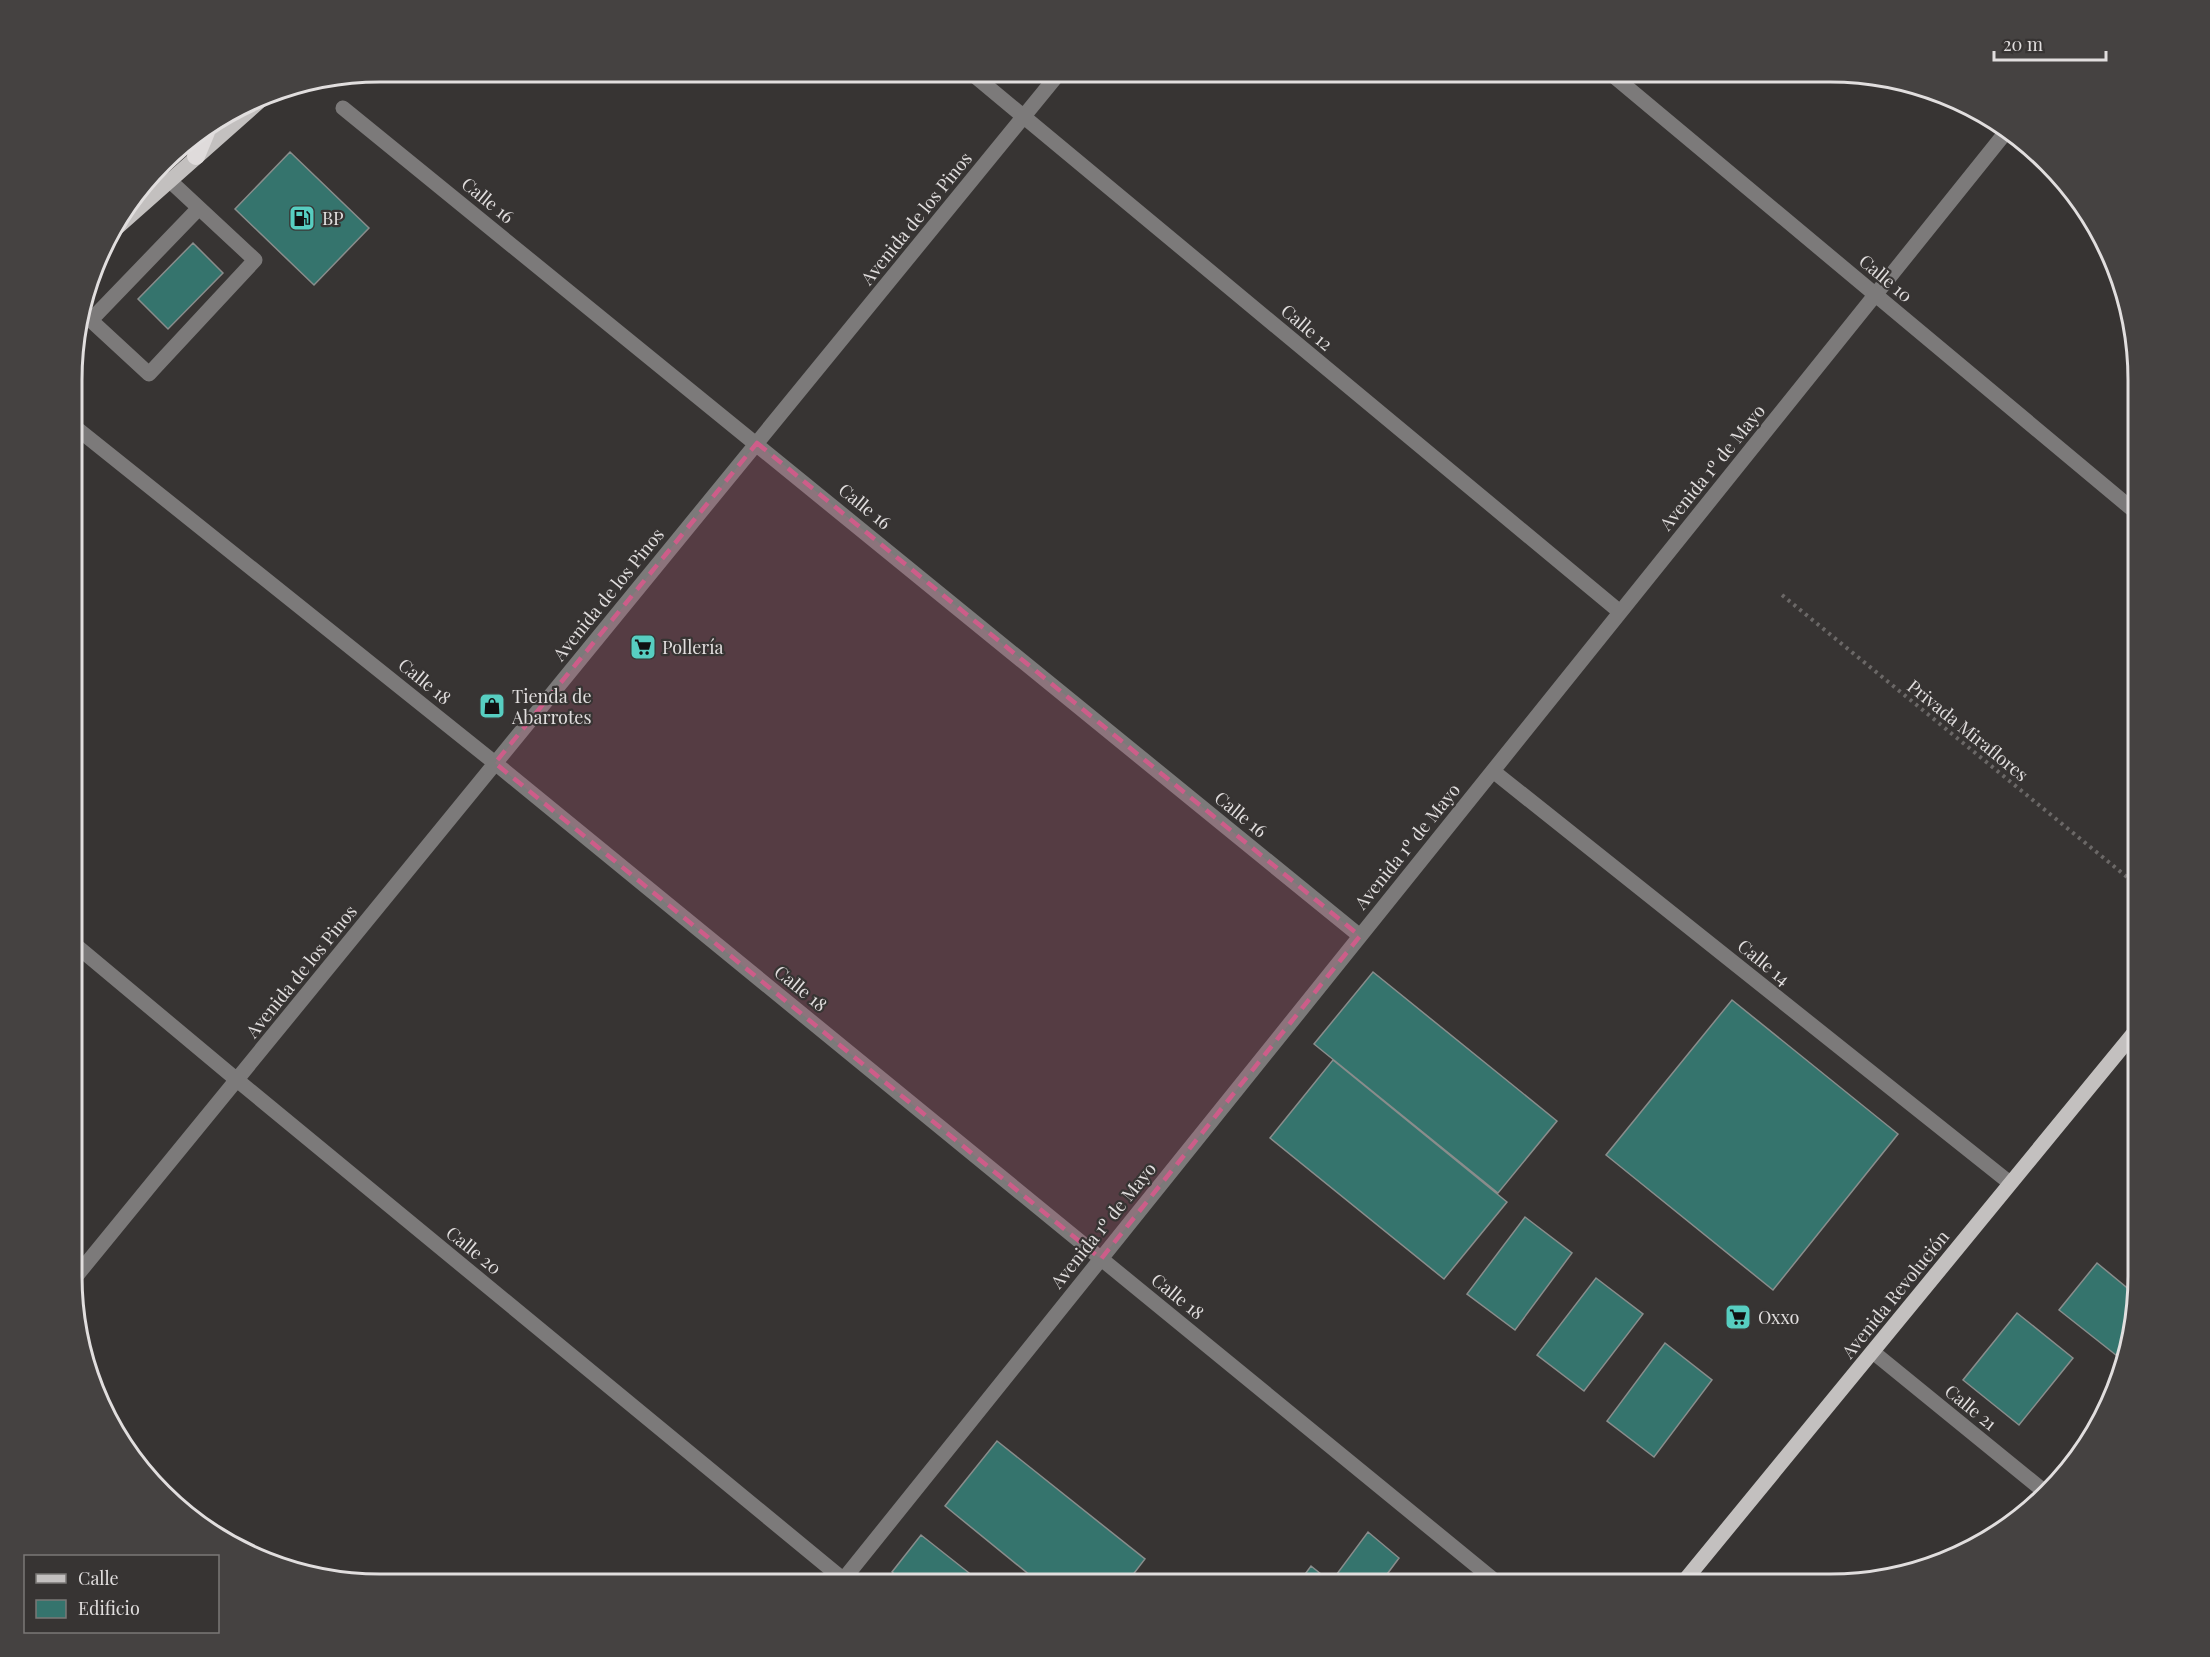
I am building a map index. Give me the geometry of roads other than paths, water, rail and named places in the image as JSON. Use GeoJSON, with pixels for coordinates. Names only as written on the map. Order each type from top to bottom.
{"type":"FeatureCollection","features":[{"type":"Feature","properties":{"kind":"highway"},"geometry":{"type":"LineString","coordinates":[[196,156],[202,142]]}},
{"type":"Feature","properties":{"kind":"main road"},"geometry":{"type":"LineString","coordinates":[[137,209],[241,117]]}},
{"type":"Feature","properties":{"kind":"main road","name":"Avenida Revolución"},"geometry":{"type":"LineString","coordinates":[[1690,1574],[2010,1183],[2128,1043]]}},
{"type":"Feature","properties":{"kind":"street","name":"Calle 12"},"geometry":{"type":"LineString","coordinates":[[982,82],[1620,612]]}},
{"type":"Feature","properties":{"kind":"street","name":"Avenida de los Pinos"},"geometry":{"type":"LineString","coordinates":[[82,1270],[1052,82]]}},
{"type":"Feature","properties":{"kind":"street","name":"Calle 10"},"geometry":{"type":"LineString","coordinates":[[1621,82],[2128,506]]}},
{"type":"Feature","properties":{"kind":"street","name":"Calle 16"},"geometry":{"type":"LineString","coordinates":[[344,108],[1360,936]]}},
{"type":"Feature","properties":{"kind":"street","name":"Avenida 1º de Mayo"},"geometry":{"type":"LineString","coordinates":[[851,1574],[1101,1259],[2002,138]]}},
{"type":"Feature","properties":{"kind":"street"},"geometry":{"type":"LineString","coordinates":[[89,319],[149,374],[255,260],[169,180]]}},
{"type":"Feature","properties":{"kind":"street"},"geometry":{"type":"LineString","coordinates":[[90,314],[199,208]]}},
{"type":"Feature","properties":{"kind":"street","name":"Calle 18"},"geometry":{"type":"LineString","coordinates":[[82,433],[495,763],[1487,1574]]}},
{"type":"Feature","properties":{"kind":"street","name":"Calle 14"},"geometry":{"type":"LineString","coordinates":[[1493,771],[2010,1183]]}},
{"type":"Feature","properties":{"kind":"street","name":"Calle 20"},"geometry":{"type":"LineString","coordinates":[[82,950],[833,1574]]}},
{"type":"Feature","properties":{"kind":"street","name":"Calle 21"},"geometry":{"type":"LineString","coordinates":[[1873,1352],[2039,1487]]}},
{"type":"Feature","properties":{"kind":"place","name":"BP"},"geometry":{"type":"Point","coordinates":[302,218]}},
{"type":"Feature","properties":{"kind":"place","name":"Pollería"},"geometry":{"type":"Point","coordinates":[643,647]}},
{"type":"Feature","properties":{"kind":"place","name":"Tienda de Abarrotes"},"geometry":{"type":"Point","coordinates":[492,706]}},
{"type":"Feature","properties":{"kind":"place","name":"Oxxo"},"geometry":{"type":"Point","coordinates":[1738,1317]}}]}
